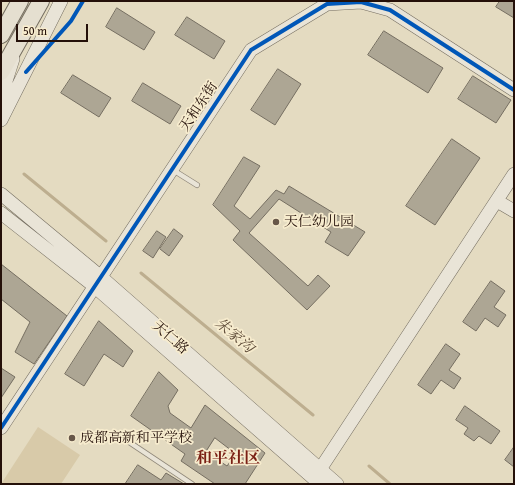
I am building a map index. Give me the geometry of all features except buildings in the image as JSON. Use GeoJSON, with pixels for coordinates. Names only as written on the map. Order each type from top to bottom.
{"type":"FeatureCollection","features":[{"type":"Feature","properties":{"kind":"highway"},"geometry":{"type":"LineString","coordinates":[[1,35],[20,1]]}},
{"type":"Feature","properties":{"kind":"highway"},"geometry":{"type":"LineString","coordinates":[[1,72],[41,1]]}},
{"type":"Feature","properties":{"kind":"street"},"geometry":{"type":"LineString","coordinates":[[3,117],[61,1]]}},
{"type":"Feature","properties":{"kind":"street","name":"天和东街"},"geometry":{"type":"LineString","coordinates":[[1,428],[251,50],[327,4],[361,2],[390,10],[514,90]]}},
{"type":"Feature","properties":{"kind":"street"},"geometry":{"type":"LineString","coordinates":[[3,117],[6,81],[19,39]]}},
{"type":"Feature","properties":{"kind":"street"},"geometry":{"type":"LineString","coordinates":[[316,479],[514,174]]}},
{"type":"Feature","properties":{"kind":"street","name":"天仁路"},"geometry":{"type":"LineString","coordinates":[[1,194],[316,479],[336,484]]}},
{"type":"Feature","properties":{"kind":"street"},"geometry":{"type":"LineString","coordinates":[[497,201],[514,212]]}},
{"type":"Feature","properties":{"kind":"street","name":"天仁路"},"geometry":{"type":"LineString","coordinates":[[1,213],[97,282]]}},
{"type":"Feature","properties":{"kind":"lane"},"geometry":{"type":"LineString","coordinates":[[172,169],[197,185]]}},
{"type":"Feature","properties":{"kind":"lane"},"geometry":{"type":"LineString","coordinates":[[126,440],[192,484]]}},
{"type":"Feature","properties":{"kind":"shaded area"},"geometry":{"type":"Polygon","coordinates":[[[38,427],[80,455],[61,484],[1,484],[38,427]]]}},
{"type":"Feature","properties":{"kind":"waterway","name":"朱家沟"},"geometry":{"type":"LineString","coordinates":[[24,174],[106,241]]}},
{"type":"Feature","properties":{"kind":"waterway","name":"朱家沟"},"geometry":{"type":"LineString","coordinates":[[141,273],[313,415]]}},
{"type":"Feature","properties":{"kind":"waterway","name":"朱家沟"},"geometry":{"type":"LineString","coordinates":[[369,466],[390,484]]}},
{"type":"Feature","properties":{"kind":"cycle path"},"geometry":{"type":"LineString","coordinates":[[26,72],[71,21],[83,1]]}},
{"type":"Feature","properties":{"kind":"cycle path"},"geometry":{"type":"LineString","coordinates":[[1,428],[251,50],[327,4],[361,2],[390,10],[514,90]]}},
{"type":"Feature","properties":{"kind":"place","name":"天仁幼儿园"},"geometry":{"type":"Point","coordinates":[276,222]}},
{"type":"Feature","properties":{"kind":"place","name":"成都高新和平学校"},"geometry":{"type":"Point","coordinates":[72,438]}},
{"type":"Feature","properties":{"kind":"district","name":"和平社区"},"geometry":{"type":"Point","coordinates":[228,459]}}]}
